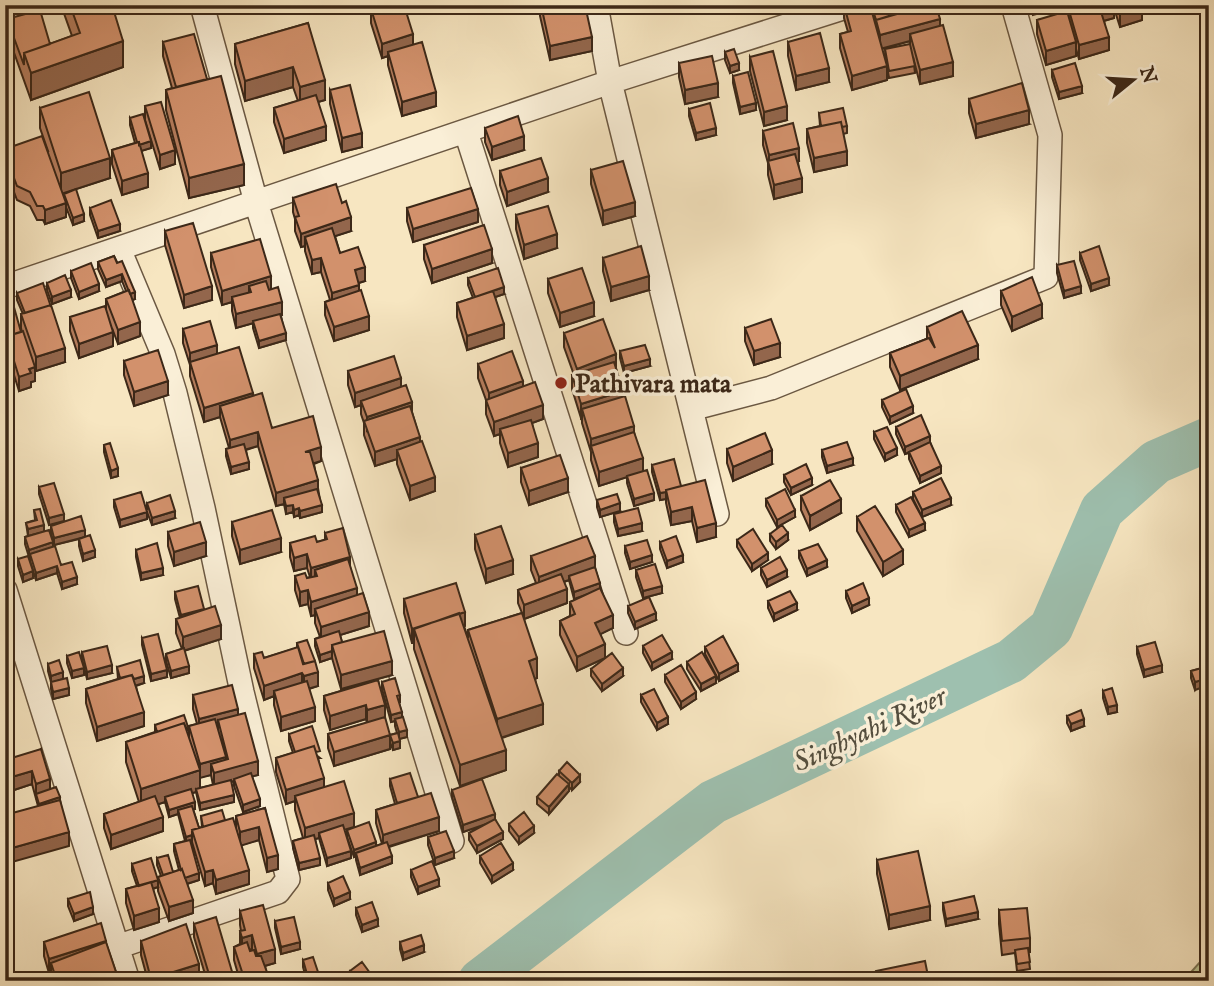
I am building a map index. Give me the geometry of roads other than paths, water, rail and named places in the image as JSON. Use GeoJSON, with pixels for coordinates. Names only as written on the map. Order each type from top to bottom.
{"type":"FeatureCollection","features":[{"type":"Feature","properties":{"kind":"street"},"geometry":{"type":"LineString","coordinates":[[202,5],[256,202],[452,841]]}},
{"type":"Feature","properties":{"kind":"street"},"geometry":{"type":"LineString","coordinates":[[596,5],[610,82],[718,514]]}},
{"type":"Feature","properties":{"kind":"street"},"geometry":{"type":"LineString","coordinates":[[5,287],[610,82],[852,5]]}},
{"type":"Feature","properties":{"kind":"street"},"geometry":{"type":"LineString","coordinates":[[691,409],[771,388],[1046,277],[1050,135],[1013,5]]}},
{"type":"Feature","properties":{"kind":"street"},"geometry":{"type":"LineString","coordinates":[[466,132],[626,633]]}},
{"type":"Feature","properties":{"kind":"street"},"geometry":{"type":"LineString","coordinates":[[117,947],[278,892],[288,879],[176,393],[163,354],[119,249]]}},
{"type":"Feature","properties":{"kind":"street"},"geometry":{"type":"LineString","coordinates":[[5,590],[128,981]]}},
{"type":"Feature","properties":{"kind":"waterway","name":"Singhyahi River"},"geometry":{"type":"LineString","coordinates":[[480,981],[713,802],[1011,661],[1051,628],[1102,510],[1156,462],[1209,439]]}},
{"type":"Feature","properties":{"kind":"place","name":"Pathivara mata"},"geometry":{"type":"Point","coordinates":[561,383]}}]}
